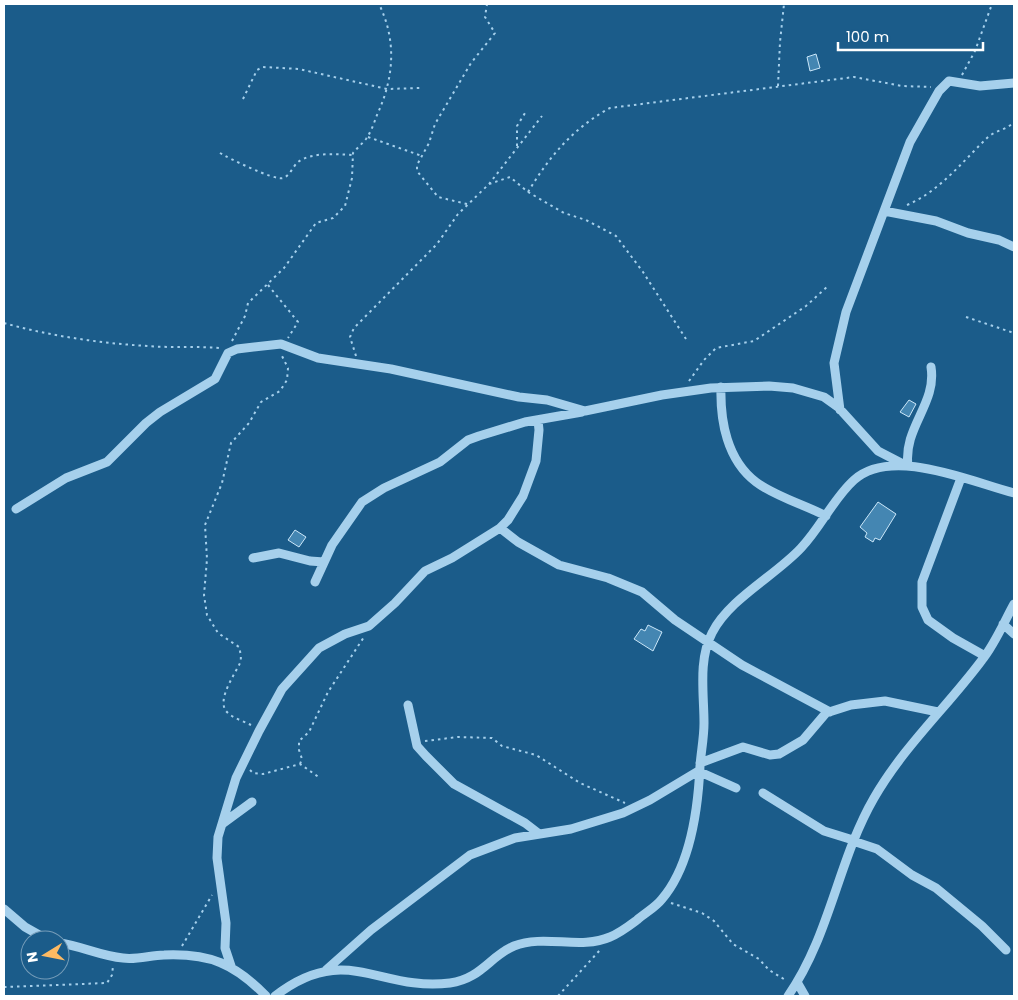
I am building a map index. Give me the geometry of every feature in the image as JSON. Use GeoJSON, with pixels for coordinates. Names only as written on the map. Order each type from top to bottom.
{"type":"FeatureCollection","features":[{"type":"Feature","properties":{"kind":"street"},"geometry":{"type":"LineString","coordinates":[[840,410],[834,363],[840,336],[888,212],[910,142],[943,85],[949,81],[980,86],[1014,83]]}},
{"type":"Feature","properties":{"kind":"street"},"geometry":{"type":"LineString","coordinates":[[888,212],[936,221],[968,233],[999,240],[1014,247]]}},
{"type":"Feature","properties":{"kind":"street"},"geometry":{"type":"LineString","coordinates":[[16,509],[66,478],[107,462],[152,418],[215,378],[230,349],[284,344],[298,352],[318,358],[391,369],[519,397],[547,400],[585,411]]}},
{"type":"Feature","properties":{"kind":"street"},"geometry":{"type":"LineString","coordinates":[[907,466],[907,444],[932,385],[931,367]]}},
{"type":"Feature","properties":{"kind":"street"},"geometry":{"type":"LineString","coordinates":[[721,387],[723,426],[732,452],[744,470],[756,483],[826,516]]}},
{"type":"Feature","properties":{"kind":"street"},"geometry":{"type":"LineString","coordinates":[[315,582],[332,544],[362,502],[384,488],[440,462],[468,440],[503,428],[538,420],[679,392],[721,387],[793,388],[815,392],[840,410],[878,451],[907,466]]}},
{"type":"Feature","properties":{"kind":"street"},"geometry":{"type":"LineString","coordinates":[[231,966],[225,948],[226,923],[219,877],[217,847],[220,826],[244,762],[282,689],[315,652],[331,640],[366,628],[375,622],[425,571],[452,558],[500,528],[517,507],[531,479],[539,441],[538,420]]}},
{"type":"Feature","properties":{"kind":"street"},"geometry":{"type":"LineString","coordinates":[[324,971],[346,969],[432,984],[449,983],[477,974],[506,950],[521,944],[544,941],[595,941],[621,932],[662,900],[684,860],[695,817],[704,727],[705,656],[710,635],[722,619],[742,599],[799,550],[848,485],[862,474],[890,466],[907,466],[947,473],[1014,493]]}},
{"type":"Feature","properties":{"kind":"street"},"geometry":{"type":"LineString","coordinates":[[961,478],[922,582],[922,607],[928,620],[953,638],[985,656]]}},
{"type":"Feature","properties":{"kind":"street"},"geometry":{"type":"LineString","coordinates":[[500,528],[518,542],[535,549],[559,565],[632,587],[708,643],[742,665],[830,712]]}},
{"type":"Feature","properties":{"kind":"street"},"geometry":{"type":"LineString","coordinates":[[253,558],[279,553],[310,561],[324,562]]}},
{"type":"Feature","properties":{"kind":"street"},"geometry":{"type":"LineString","coordinates":[[788,996],[796,985],[819,937],[853,841],[874,798],[907,748],[985,656],[1014,604]]}},
{"type":"Feature","properties":{"kind":"street"},"geometry":{"type":"LineString","coordinates":[[1003,624],[1014,634]]}},
{"type":"Feature","properties":{"kind":"street"},"geometry":{"type":"LineString","coordinates":[[274,996],[299,981],[324,971],[339,960],[371,930],[470,855],[515,838],[571,829],[634,808],[700,768],[743,746],[770,755],[779,754],[803,740],[830,712],[851,705],[885,701],[938,712]]}},
{"type":"Feature","properties":{"kind":"street"},"geometry":{"type":"LineString","coordinates":[[408,705],[418,746],[454,784],[525,823],[538,833]]}},
{"type":"Feature","properties":{"kind":"street"},"geometry":{"type":"LineString","coordinates":[[700,768],[736,788]]}},
{"type":"Feature","properties":{"kind":"street"},"geometry":{"type":"LineString","coordinates":[[763,794],[824,831],[877,849],[912,876],[936,888],[982,926],[1006,950]]}},
{"type":"Feature","properties":{"kind":"street"},"geometry":{"type":"LineString","coordinates":[[220,826],[252,802]]}},
{"type":"Feature","properties":{"kind":"street"},"geometry":{"type":"LineString","coordinates":[[4,909],[30,930]]}},
{"type":"Feature","properties":{"kind":"street"},"geometry":{"type":"LineString","coordinates":[[70,946],[125,959],[177,955],[212,960],[231,966],[266,996]]}},
{"type":"Feature","properties":{"kind":"street"},"geometry":{"type":"LineString","coordinates":[[796,985],[804,996]]}},
{"type":"Feature","properties":{"kind":"path"},"geometry":{"type":"LineString","coordinates":[[4,322],[36,332],[94,341],[146,346],[230,349],[244,319],[248,303],[268,285],[296,254],[316,224],[333,218],[345,206],[352,178],[352,155],[367,137],[387,89],[391,68],[392,39],[387,19],[379,4]]}},
{"type":"Feature","properties":{"kind":"path"},"geometry":{"type":"LineString","coordinates":[[468,204],[438,197],[417,171],[417,165],[435,124],[470,63],[495,33],[485,17],[487,4]]}},
{"type":"Feature","properties":{"kind":"path"},"geometry":{"type":"LineString","coordinates":[[778,86],[784,4]]}},
{"type":"Feature","properties":{"kind":"path"},"geometry":{"type":"LineString","coordinates":[[958,81],[975,51],[992,4]]}},
{"type":"Feature","properties":{"kind":"path"},"geometry":{"type":"LineString","coordinates":[[243,99],[257,70],[263,67],[292,68],[387,89],[421,88]]}},
{"type":"Feature","properties":{"kind":"path"},"geometry":{"type":"LineString","coordinates":[[528,192],[546,163],[571,136],[588,120],[610,108],[854,77],[924,89],[943,85]]}},
{"type":"Feature","properties":{"kind":"path"},"geometry":{"type":"LineString","coordinates":[[517,146],[517,126],[525,112]]}},
{"type":"Feature","properties":{"kind":"path"},"geometry":{"type":"LineString","coordinates":[[363,366],[352,348],[350,337],[354,328],[437,244],[468,204],[489,184],[542,116]]}},
{"type":"Feature","properties":{"kind":"path"},"geometry":{"type":"LineString","coordinates":[[888,212],[925,196],[967,161],[988,137],[1014,122]]}},
{"type":"Feature","properties":{"kind":"path"},"geometry":{"type":"LineString","coordinates":[[367,137],[422,156]]}},
{"type":"Feature","properties":{"kind":"path"},"geometry":{"type":"LineString","coordinates":[[220,153],[243,167],[259,170],[280,179],[284,178],[299,161],[306,158],[352,155]]}},
{"type":"Feature","properties":{"kind":"path"},"geometry":{"type":"LineString","coordinates":[[489,184],[510,177],[528,192],[564,213],[586,220],[616,236],[643,272],[686,339]]}},
{"type":"Feature","properties":{"kind":"path"},"geometry":{"type":"LineString","coordinates":[[259,731],[227,713],[224,708],[225,696],[240,662],[241,655],[239,647],[218,633],[207,615],[205,606],[207,558],[205,533],[207,518],[222,483],[231,443],[249,423],[260,402],[280,390],[287,380],[288,368],[281,353],[288,336],[298,322],[271,292],[268,285]]}},
{"type":"Feature","properties":{"kind":"path"},"geometry":{"type":"LineString","coordinates":[[679,392],[716,348],[754,341],[806,306],[828,286]]}},
{"type":"Feature","properties":{"kind":"path"},"geometry":{"type":"LineString","coordinates":[[966,317],[1014,333]]}},
{"type":"Feature","properties":{"kind":"path"},"geometry":{"type":"LineString","coordinates":[[300,764],[302,759],[299,741],[309,732],[328,692],[375,622]]}},
{"type":"Feature","properties":{"kind":"path"},"geometry":{"type":"LineString","coordinates":[[415,738],[426,741],[458,737],[492,738],[502,746],[536,754],[580,783],[634,808]]}},
{"type":"Feature","properties":{"kind":"path"},"geometry":{"type":"LineString","coordinates":[[244,762],[253,773],[258,775],[300,764],[320,778]]}},
{"type":"Feature","properties":{"kind":"path"},"geometry":{"type":"LineString","coordinates":[[180,948],[212,895],[219,877]]}},
{"type":"Feature","properties":{"kind":"path"},"geometry":{"type":"LineString","coordinates":[[662,900],[706,915],[714,921],[738,948],[759,959],[769,970],[796,985]]}},
{"type":"Feature","properties":{"kind":"path"},"geometry":{"type":"LineString","coordinates":[[558,996],[564,987],[590,963],[608,938]]}},
{"type":"Feature","properties":{"kind":"path"},"geometry":{"type":"LineString","coordinates":[[4,987],[107,984],[112,975],[114,957]]}},
{"type":"Feature","properties":{"kind":"building"},"geometry":{"type":"Polygon","coordinates":[[[816,54],[820,68],[810,71],[807,57],[816,54]]]}},
{"type":"Feature","properties":{"kind":"building"},"geometry":{"type":"Polygon","coordinates":[[[909,400],[916,404],[909,417],[900,412],[909,400]]]}},
{"type":"Feature","properties":{"kind":"building"},"geometry":{"type":"Polygon","coordinates":[[[878,502],[896,514],[880,540],[875,538],[873,542],[865,537],[867,533],[860,527],[878,502]]]}},
{"type":"Feature","properties":{"kind":"building"},"geometry":{"type":"Polygon","coordinates":[[[295,530],[306,537],[299,547],[288,540],[295,530]]]}},
{"type":"Feature","properties":{"kind":"building"},"geometry":{"type":"Polygon","coordinates":[[[648,625],[662,632],[653,651],[634,639],[641,629],[645,631],[648,625]]]}}]}
